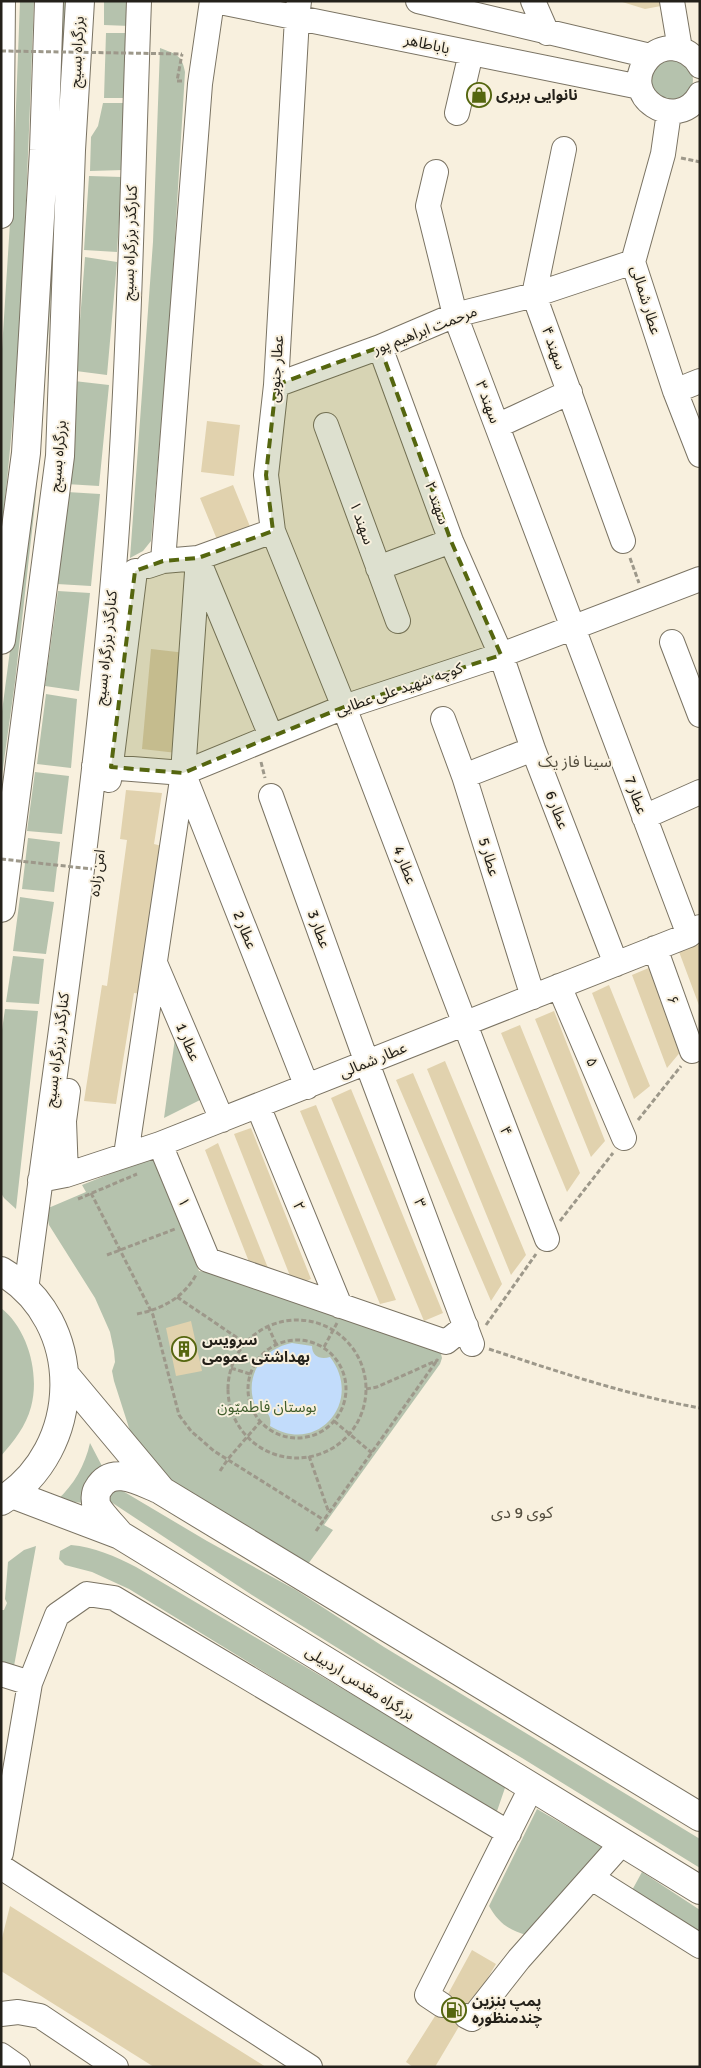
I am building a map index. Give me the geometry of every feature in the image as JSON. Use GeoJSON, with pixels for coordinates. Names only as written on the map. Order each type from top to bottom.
{"type":"FeatureCollection","features":[{"type":"Feature","properties":{"kind":"highway","name":"بزرگراه بسیج"},"geometry":{"type":"LineString","coordinates":[[1,640],[26,453],[44,150],[49,1]]}},
{"type":"Feature","properties":{"kind":"highway","name":"بزرگراه بسیج"},"geometry":{"type":"LineString","coordinates":[[1,908],[60,456],[71,150],[80,1]]}},
{"type":"Feature","properties":{"kind":"highway"},"geometry":{"type":"LineString","coordinates":[[1,1252],[13,1279],[46,1315],[59,1344],[65,1375],[64,1408],[54,1441],[37,1470],[7,1498]]}},
{"type":"Feature","properties":{"kind":"highway"},"geometry":{"type":"LineString","coordinates":[[65,1375],[162,1491]]}},
{"type":"Feature","properties":{"kind":"highway"},"geometry":{"type":"LineString","coordinates":[[120,1535],[96,1506],[96,1492],[102,1481],[113,1476],[126,1476],[162,1491],[700,1817]]}},
{"type":"Feature","properties":{"kind":"highway","name":"بزرگراه مقدس اردبیلی"},"geometry":{"type":"LineString","coordinates":[[7,1498],[120,1535],[700,1890]]}},
{"type":"Feature","properties":{"kind":"street"},"geometry":{"type":"LineString","coordinates":[[1,216],[3,1]]}},
{"type":"Feature","properties":{"kind":"street","name":"کنارگذر بزرگراه بسیج"},"geometry":{"type":"LineString","coordinates":[[13,1279],[40,1180],[103,766],[124,575],[126,367],[139,1]]}},
{"type":"Feature","properties":{"kind":"street"},"geometry":{"type":"LineString","coordinates":[[163,561],[200,84],[214,1]]}},
{"type":"Feature","properties":{"kind":"street","name":"باباطاهر"},"geometry":{"type":"LineString","coordinates":[[214,1],[298,9],[471,53],[640,87]]}},
{"type":"Feature","properties":{"kind":"street"},"geometry":{"type":"LineString","coordinates":[[418,1],[650,56]]}},
{"type":"Feature","properties":{"kind":"street"},"geometry":{"type":"LineString","coordinates":[[534,1],[547,33]]}},
{"type":"Feature","properties":{"kind":"street"},"geometry":{"type":"LineString","coordinates":[[672,1],[680,49]]}},
{"type":"Feature","properties":{"kind":"street","name":"عطار جنوبی"},"geometry":{"type":"LineString","coordinates":[[298,9],[276,385],[266,475],[273,531],[344,707]]}},
{"type":"Feature","properties":{"kind":"street"},"geometry":{"type":"LineString","coordinates":[[699,98],[689,107],[679,111],[659,110],[650,104],[640,87],[640,75],[643,65],[650,56],[658,50],[669,48],[680,49],[689,53],[700,66]]}},
{"type":"Feature","properties":{"kind":"street"},"geometry":{"type":"LineString","coordinates":[[457,113],[471,53]]}},
{"type":"Feature","properties":{"kind":"street","name":"عطار شمالی"},"geometry":{"type":"LineString","coordinates":[[669,112],[663,154],[633,262],[674,391],[700,455]]}},
{"type":"Feature","properties":{"kind":"street"},"geometry":{"type":"LineString","coordinates":[[534,294],[564,149]]}},
{"type":"Feature","properties":{"kind":"street","name":"سهند ۳"},"geometry":{"type":"LineString","coordinates":[[436,172],[428,206],[455,315],[574,628]]}},
{"type":"Feature","properties":{"kind":"street","name":"مرحمت ابراهیم پور"},"geometry":{"type":"LineString","coordinates":[[276,385],[380,347],[455,315],[534,294],[633,262]]}},
{"type":"Feature","properties":{"kind":"street","name":"سهند ۴"},"geometry":{"type":"LineString","coordinates":[[534,294],[623,541]]}},
{"type":"Feature","properties":{"kind":"street","name":"سهند ۲"},"geometry":{"type":"LineString","coordinates":[[380,347],[451,541],[501,655]]}},
{"type":"Feature","properties":{"kind":"street"},"geometry":{"type":"LineString","coordinates":[[674,391],[700,381]]}},
{"type":"Feature","properties":{"kind":"street"},"geometry":{"type":"LineString","coordinates":[[497,426],[570,392]]}},
{"type":"Feature","properties":{"kind":"street","name":"سهند ۱"},"geometry":{"type":"LineString","coordinates":[[326,425],[398,621]]}},
{"type":"Feature","properties":{"kind":"street"},"geometry":{"type":"LineString","coordinates":[[124,575],[163,561],[198,558],[273,531]]}},
{"type":"Feature","properties":{"kind":"street"},"geometry":{"type":"LineString","coordinates":[[378,568],[451,541]]}},
{"type":"Feature","properties":{"kind":"street"},"geometry":{"type":"LineString","coordinates":[[198,558],[263,739]]}},
{"type":"Feature","properties":{"kind":"street"},"geometry":{"type":"LineString","coordinates":[[126,1155],[183,773],[198,558]]}},
{"type":"Feature","properties":{"kind":"street","name":"کوچه شهید علی عطایی"},"geometry":{"type":"LineString","coordinates":[[103,766],[183,773],[344,707],[501,655],[700,579]]}},
{"type":"Feature","properties":{"kind":"street","name":"عطار 7"},"geometry":{"type":"LineString","coordinates":[[574,628],[644,817],[694,931]]}},
{"type":"Feature","properties":{"kind":"street"},"geometry":{"type":"LineString","coordinates":[[672,642],[700,715]]}},
{"type":"Feature","properties":{"kind":"street","name":"عطار 6"},"geometry":{"type":"LineString","coordinates":[[501,655],[533,749],[616,964]]}},
{"type":"Feature","properties":{"kind":"street","name":"عطار 4"},"geometry":{"type":"LineString","coordinates":[[344,707],[466,1023]]}},
{"type":"Feature","properties":{"kind":"street","name":"عطار 5"},"geometry":{"type":"LineString","coordinates":[[443,719],[464,776],[532,997]]}},
{"type":"Feature","properties":{"kind":"street"},"geometry":{"type":"LineString","coordinates":[[464,776],[533,749]]}},
{"type":"Feature","properties":{"kind":"street","name":"امن زاده"},"geometry":{"type":"LineString","coordinates":[[66,1175],[64,1121],[103,766]]}},
{"type":"Feature","properties":{"kind":"street","name":"عطار 2"},"geometry":{"type":"LineString","coordinates":[[183,773],[307,1087]]}},
{"type":"Feature","properties":{"kind":"street"},"geometry":{"type":"LineString","coordinates":[[644,817],[700,792]]}},
{"type":"Feature","properties":{"kind":"street","name":"عطار 3"},"geometry":{"type":"LineString","coordinates":[[271,796],[367,1063]]}},
{"type":"Feature","properties":{"kind":"street","name":"عطار شمالی"},"geometry":{"type":"LineString","coordinates":[[40,1180],[66,1175],[160,1144],[616,964],[694,931]]}},
{"type":"Feature","properties":{"kind":"street","name":"۶"},"geometry":{"type":"LineString","coordinates":[[655,948],[692,1051]]}},
{"type":"Feature","properties":{"kind":"street","name":"عطار 1"},"geometry":{"type":"LineString","coordinates":[[155,963],[222,1120]]}},
{"type":"Feature","properties":{"kind":"street","name":"۵"},"geometry":{"type":"LineString","coordinates":[[559,986],[624,1138]]}},
{"type":"Feature","properties":{"kind":"street","name":"۴"},"geometry":{"type":"LineString","coordinates":[[466,1023],[547,1239]]}},
{"type":"Feature","properties":{"kind":"street","name":"۳"},"geometry":{"type":"LineString","coordinates":[[367,1063],[469,1335]]}},
{"type":"Feature","properties":{"kind":"street","name":"۲"},"geometry":{"type":"LineString","coordinates":[[258,1106],[340,1306]]}},
{"type":"Feature","properties":{"kind":"street","name":"۱"},"geometry":{"type":"LineString","coordinates":[[160,1144],[201,1269]]}},
{"type":"Feature","properties":{"kind":"street"},"geometry":{"type":"LineString","coordinates":[[201,1269],[340,1306],[446,1342],[469,1335]]}},
{"type":"Feature","properties":{"kind":"street"},"geometry":{"type":"LineString","coordinates":[[1,1853],[30,1683],[57,1614],[86,1594],[114,1598],[509,1833]]}},
{"type":"Feature","properties":{"kind":"street"},"geometry":{"type":"LineString","coordinates":[[1,1674],[30,1683]]}},
{"type":"Feature","properties":{"kind":"street"},"geometry":{"type":"LineString","coordinates":[[442,2005],[427,1995],[531,1788]]}},
{"type":"Feature","properties":{"kind":"street"},"geometry":{"type":"LineString","coordinates":[[466,2016],[472,2019],[518,1959],[622,1843]]}},
{"type":"Feature","properties":{"kind":"street"},"geometry":{"type":"LineString","coordinates":[[1,1867],[310,2067]]}},
{"type":"Feature","properties":{"kind":"street"},"geometry":{"type":"LineString","coordinates":[[592,1878],[700,1946]]}},
{"type":"Feature","properties":{"kind":"street"},"geometry":{"type":"LineString","coordinates":[[1,2014],[18,2012],[40,2016],[116,2067]]}},
{"type":"Feature","properties":{"kind":"street"},"geometry":{"type":"LineString","coordinates":[[1,2056],[18,2067]]}},
{"type":"Feature","properties":{"kind":"path"},"geometry":{"type":"LineString","coordinates":[[1,51],[182,54],[177,81]]}},
{"type":"Feature","properties":{"kind":"path"},"geometry":{"type":"LineString","coordinates":[[623,541],[645,600]]}},
{"type":"Feature","properties":{"kind":"path"},"geometry":{"type":"LineString","coordinates":[[263,739],[271,796]]}},
{"type":"Feature","properties":{"kind":"path"},"geometry":{"type":"LineString","coordinates":[[1,859],[92,869]]}},
{"type":"Feature","properties":{"kind":"path"},"geometry":{"type":"LineString","coordinates":[[692,1051],[547,1239],[469,1335],[600,1385],[652,1399],[700,1408]]}},
{"type":"Feature","properties":{"kind":"path"},"geometry":{"type":"LineString","coordinates":[[78,1198],[144,1171]]}},
{"type":"Feature","properties":{"kind":"path"},"geometry":{"type":"LineString","coordinates":[[91,1193],[151,1311],[179,1415],[200,1439],[324,1520]]}},
{"type":"Feature","properties":{"kind":"path"},"geometry":{"type":"LineString","coordinates":[[107,1255],[178,1228],[181,1236]]}},
{"type":"Feature","properties":{"kind":"path"},"geometry":{"type":"LineString","coordinates":[[137,1314],[162,1307],[177,1297],[185,1291],[201,1269]]}},
{"type":"Feature","properties":{"kind":"path"},"geometry":{"type":"LineString","coordinates":[[177,1297],[245,1343]]}},
{"type":"Feature","properties":{"kind":"path"},"geometry":{"type":"LineString","coordinates":[[324,1347],[340,1317],[340,1306]]}},
{"type":"Feature","properties":{"kind":"path"},"geometry":{"type":"LineString","coordinates":[[290,1320],[316,1322],[334,1331],[348,1342],[355,1352],[363,1370],[366,1388],[361,1414],[348,1434],[328,1450],[309,1456],[290,1457],[278,1455],[266,1450],[248,1437],[238,1425],[229,1401],[228,1389],[231,1368],[238,1352],[245,1343],[268,1326],[290,1320]]}},
{"type":"Feature","properties":{"kind":"path"},"geometry":{"type":"LineString","coordinates":[[268,1326],[276,1344]]}},
{"type":"Feature","properties":{"kind":"path"},"geometry":{"type":"LineString","coordinates":[[292,1339],[301,1339],[324,1347],[339,1362],[345,1380],[346,1398],[343,1406],[334,1421],[319,1433],[302,1438],[292,1438],[275,1433],[260,1422],[248,1398],[250,1374],[260,1355],[276,1344],[292,1339]]}},
{"type":"Feature","properties":{"kind":"path"},"geometry":{"type":"LineString","coordinates":[[316,1532],[438,1360],[437,1355]]}},
{"type":"Feature","properties":{"kind":"path"},"geometry":{"type":"LineString","coordinates":[[366,1388],[377,1387],[438,1360]]}},
{"type":"Feature","properties":{"kind":"path"},"geometry":{"type":"LineString","coordinates":[[231,1368],[250,1374]]}},
{"type":"Feature","properties":{"kind":"path"},"geometry":{"type":"LineString","coordinates":[[334,1421],[372,1453]]}},
{"type":"Feature","properties":{"kind":"path"},"geometry":{"type":"LineString","coordinates":[[220,1472],[228,1459],[260,1422]]}},
{"type":"Feature","properties":{"kind":"path"},"geometry":{"type":"LineString","coordinates":[[309,1456],[329,1513]]}},
{"type":"Feature","properties":{"kind":"highlighted area"},"geometry":{"type":"Polygon","coordinates":[[[380,347],[451,541],[501,655],[344,707],[183,773],[111,767],[135,571],[163,561],[198,558],[273,531],[266,475],[276,385],[380,347]]]}},
{"type":"Feature","properties":{"kind":"green space"},"geometry":{"type":"Polygon","coordinates":[[[20,1],[34,1],[19,336],[1,536],[1,365],[14,159],[20,1]]]}},
{"type":"Feature","properties":{"kind":"green space"},"geometry":{"type":"Polygon","coordinates":[[[61,1],[68,1],[49,326],[35,504],[15,682],[1,782],[1,719],[12,635],[61,1]]]}},
{"type":"Feature","properties":{"kind":"green space"},"geometry":{"type":"Polygon","coordinates":[[[104,1],[130,1],[130,26],[104,25],[104,1]]]}},
{"type":"Feature","properties":{"kind":"green space"},"geometry":{"type":"Polygon","coordinates":[[[106,33],[128,33],[127,98],[104,98],[106,33]]]}},
{"type":"Feature","properties":{"kind":"green space"},"geometry":{"type":"Polygon","coordinates":[[[160,48],[174,53],[180,58],[185,72],[170,321],[151,541],[143,551],[130,558],[153,242],[160,48]]]}},
{"type":"Feature","properties":{"kind":"green space"},"geometry":{"type":"Polygon","coordinates":[[[668,59],[676,59],[687,65],[693,80],[687,95],[676,101],[668,101],[657,95],[651,84],[651,76],[657,65],[668,59]]]}},
{"type":"Feature","properties":{"kind":"green space"},"geometry":{"type":"Polygon","coordinates":[[[103,103],[127,103],[123,170],[90,171],[91,137],[98,126],[103,103]]]}},
{"type":"Feature","properties":{"kind":"green space"},"geometry":{"type":"Polygon","coordinates":[[[89,176],[122,177],[117,252],[84,250],[89,176]]]}},
{"type":"Feature","properties":{"kind":"green space"},"geometry":{"type":"Polygon","coordinates":[[[85,257],[117,262],[107,375],[76,371],[85,257]]]}},
{"type":"Feature","properties":{"kind":"green space"},"geometry":{"type":"Polygon","coordinates":[[[74,381],[109,385],[99,486],[66,484],[74,381]]]}},
{"type":"Feature","properties":{"kind":"green space"},"geometry":{"type":"Polygon","coordinates":[[[67,492],[100,494],[91,586],[57,584],[67,492]]]}},
{"type":"Feature","properties":{"kind":"green space"},"geometry":{"type":"Polygon","coordinates":[[[58,591],[90,593],[79,691],[45,686],[58,591]]]}},
{"type":"Feature","properties":{"kind":"green space"},"geometry":{"type":"Polygon","coordinates":[[[46,694],[77,699],[71,768],[37,764],[46,694]]]}},
{"type":"Feature","properties":{"kind":"green space"},"geometry":{"type":"Polygon","coordinates":[[[35,772],[69,776],[62,834],[27,831],[35,772]]]}},
{"type":"Feature","properties":{"kind":"green space"},"geometry":{"type":"Polygon","coordinates":[[[28,838],[60,842],[54,892],[22,889],[28,838]]]}},
{"type":"Feature","properties":{"kind":"green space"},"geometry":{"type":"Polygon","coordinates":[[[20,897],[54,902],[46,954],[13,951],[20,897]]]}},
{"type":"Feature","properties":{"kind":"green space"},"geometry":{"type":"Polygon","coordinates":[[[13,956],[44,959],[39,1004],[6,1002],[13,956]]]}},
{"type":"Feature","properties":{"kind":"green space"},"geometry":{"type":"Polygon","coordinates":[[[5,1009],[38,1011],[16,1209],[1,1193],[1,1037],[5,1009]]]}},
{"type":"Feature","properties":{"kind":"green space"},"geometry":{"type":"Polygon","coordinates":[[[176,1031],[202,1099],[164,1118],[176,1031]]]}},
{"type":"Feature","properties":{"kind":"green space","name":"بوستان فاطمیّون"},"geometry":{"type":"Polygon","coordinates":[[[152,1157],[199,1271],[223,1274],[440,1350],[442,1358],[440,1364],[324,1525],[333,1530],[308,1564],[164,1476],[141,1453],[130,1431],[114,1381],[112,1371],[115,1362],[110,1332],[95,1298],[49,1225],[46,1209],[86,1192],[82,1185],[152,1157]]]}},
{"type":"Feature","properties":{"kind":"green space"},"geometry":{"type":"Polygon","coordinates":[[[1,1308],[10,1317],[25,1340],[30,1353],[34,1381],[31,1407],[26,1421],[15,1439],[1,1456],[1,1308]]]}},
{"type":"Feature","properties":{"kind":"green space"},"geometry":{"type":"Polygon","coordinates":[[[90,1443],[102,1466],[83,1503],[57,1500],[69,1488],[78,1474],[90,1443]]]}},
{"type":"Feature","properties":{"kind":"green space"},"geometry":{"type":"Polygon","coordinates":[[[116,1487],[207,1541],[296,1590],[384,1647],[700,1839],[700,1868],[252,1595],[108,1500],[109,1490],[116,1487]]]}},
{"type":"Feature","properties":{"kind":"green space"},"geometry":{"type":"Polygon","coordinates":[[[71,1545],[104,1553],[136,1567],[506,1785],[496,1814],[129,1589],[92,1572],[65,1565],[59,1559],[60,1551],[71,1545]]]}},
{"type":"Feature","properties":{"kind":"green space"},"geometry":{"type":"Polygon","coordinates":[[[36,1546],[14,1666],[11,1668],[1,1660],[1,1610],[4,1610],[7,1603],[5,1599],[8,1562],[24,1550],[36,1546]]]}},
{"type":"Feature","properties":{"kind":"green space"},"geometry":{"type":"Polygon","coordinates":[[[537,1809],[608,1850],[526,1935],[504,1925],[489,1906],[537,1809]]]}},
{"type":"Feature","properties":{"kind":"green space"},"geometry":{"type":"Polygon","coordinates":[[[642,1872],[700,1910],[700,1939],[630,1894],[642,1872]]]}},
{"type":"Feature","properties":{"kind":"water"},"geometry":{"type":"Polygon","coordinates":[[[292,1343],[312,1346],[315,1355],[323,1358],[330,1357],[339,1374],[342,1391],[339,1406],[331,1419],[319,1429],[304,1434],[288,1433],[270,1426],[268,1414],[257,1410],[253,1399],[253,1377],[263,1359],[281,1346],[292,1343]]]}},
{"type":"Feature","properties":{"kind":"building"},"geometry":{"type":"Polygon","coordinates":[[[619,1],[659,1],[661,6],[645,9],[619,1]]]}},
{"type":"Feature","properties":{"kind":"building"},"geometry":{"type":"Polygon","coordinates":[[[207,421],[240,425],[234,476],[201,472],[207,421]]]}},
{"type":"Feature","properties":{"kind":"building"},"geometry":{"type":"Polygon","coordinates":[[[233,485],[251,529],[218,542],[200,498],[233,485]]]}},
{"type":"Feature","properties":{"kind":"building"},"geometry":{"type":"Polygon","coordinates":[[[151,649],[186,653],[177,753],[142,749],[151,649]]]}},
{"type":"Feature","properties":{"kind":"building"},"geometry":{"type":"Polygon","coordinates":[[[126,790],[162,793],[154,844],[162,846],[142,994],[134,993],[116,1104],[84,1101],[102,985],[107,986],[127,840],[120,839],[126,790]]]}},
{"type":"Feature","properties":{"kind":"building"},"geometry":{"type":"Polygon","coordinates":[[[698,942],[700,948],[700,1008],[678,949],[698,942]]]}},
{"type":"Feature","properties":{"kind":"building"},"geometry":{"type":"Polygon","coordinates":[[[651,967],[682,1050],[667,1068],[632,975],[651,967]]]}},
{"type":"Feature","properties":{"kind":"building"},"geometry":{"type":"Polygon","coordinates":[[[609,985],[650,1086],[634,1099],[592,993],[609,985]]]}},
{"type":"Feature","properties":{"kind":"building"},"geometry":{"type":"Polygon","coordinates":[[[554,1011],[605,1141],[591,1157],[535,1019],[554,1011]]]}},
{"type":"Feature","properties":{"kind":"building"},"geometry":{"type":"Polygon","coordinates":[[[520,1025],[580,1173],[567,1192],[501,1033],[520,1025]]]}},
{"type":"Feature","properties":{"kind":"building"},"geometry":{"type":"Polygon","coordinates":[[[445,1061],[526,1255],[511,1275],[427,1069],[445,1061]]]}},
{"type":"Feature","properties":{"kind":"building"},"geometry":{"type":"Polygon","coordinates":[[[413,1073],[502,1284],[491,1301],[396,1080],[413,1073]]]}},
{"type":"Feature","properties":{"kind":"building"},"geometry":{"type":"Polygon","coordinates":[[[351,1089],[443,1313],[424,1321],[331,1098],[351,1089]]]}},
{"type":"Feature","properties":{"kind":"building"},"geometry":{"type":"Polygon","coordinates":[[[316,1105],[396,1300],[380,1304],[300,1111],[316,1105]]]}},
{"type":"Feature","properties":{"kind":"building"},"geometry":{"type":"Polygon","coordinates":[[[251,1128],[311,1279],[294,1286],[234,1134],[251,1128]]]}},
{"type":"Feature","properties":{"kind":"building"},"geometry":{"type":"Polygon","coordinates":[[[218,1143],[268,1268],[253,1272],[205,1150],[218,1143]]]}},
{"type":"Feature","properties":{"kind":"building","name":"سرویس بهداشتی عمومی"},"geometry":{"type":"Polygon","coordinates":[[[191,1321],[202,1371],[176,1376],[166,1328],[191,1321]]]}},
{"type":"Feature","properties":{"kind":"building"},"geometry":{"type":"Polygon","coordinates":[[[10,1906],[266,2067],[154,2067],[1,1971],[1,1942],[10,1906]]]}},
{"type":"Feature","properties":{"kind":"building","name":"پمپ بنزین چندمنظوره"},"geometry":{"type":"Polygon","coordinates":[[[472,1950],[496,1964],[435,2067],[413,2067],[406,2062],[442,2005],[472,1950]]]}},
{"type":"Feature","properties":{"kind":"place","name":"نانوایی بربری"},"geometry":{"type":"Point","coordinates":[479,95]}},
{"type":"Feature","properties":{"kind":"place","name":"سرویس بهداشتی عمومی"},"geometry":{"type":"Point","coordinates":[184,1349]}},
{"type":"Feature","properties":{"kind":"place","name":"پمپ بنزین چندمنظوره"},"geometry":{"type":"Point","coordinates":[454,2010]}},
{"type":"Feature","properties":{"kind":"district","name":"سینا فاز یک"},"geometry":{"type":"Point","coordinates":[575,762]}},
{"type":"Feature","properties":{"kind":"district","name":"کوی 9 دی"},"geometry":{"type":"Point","coordinates":[522,1513]}}]}
